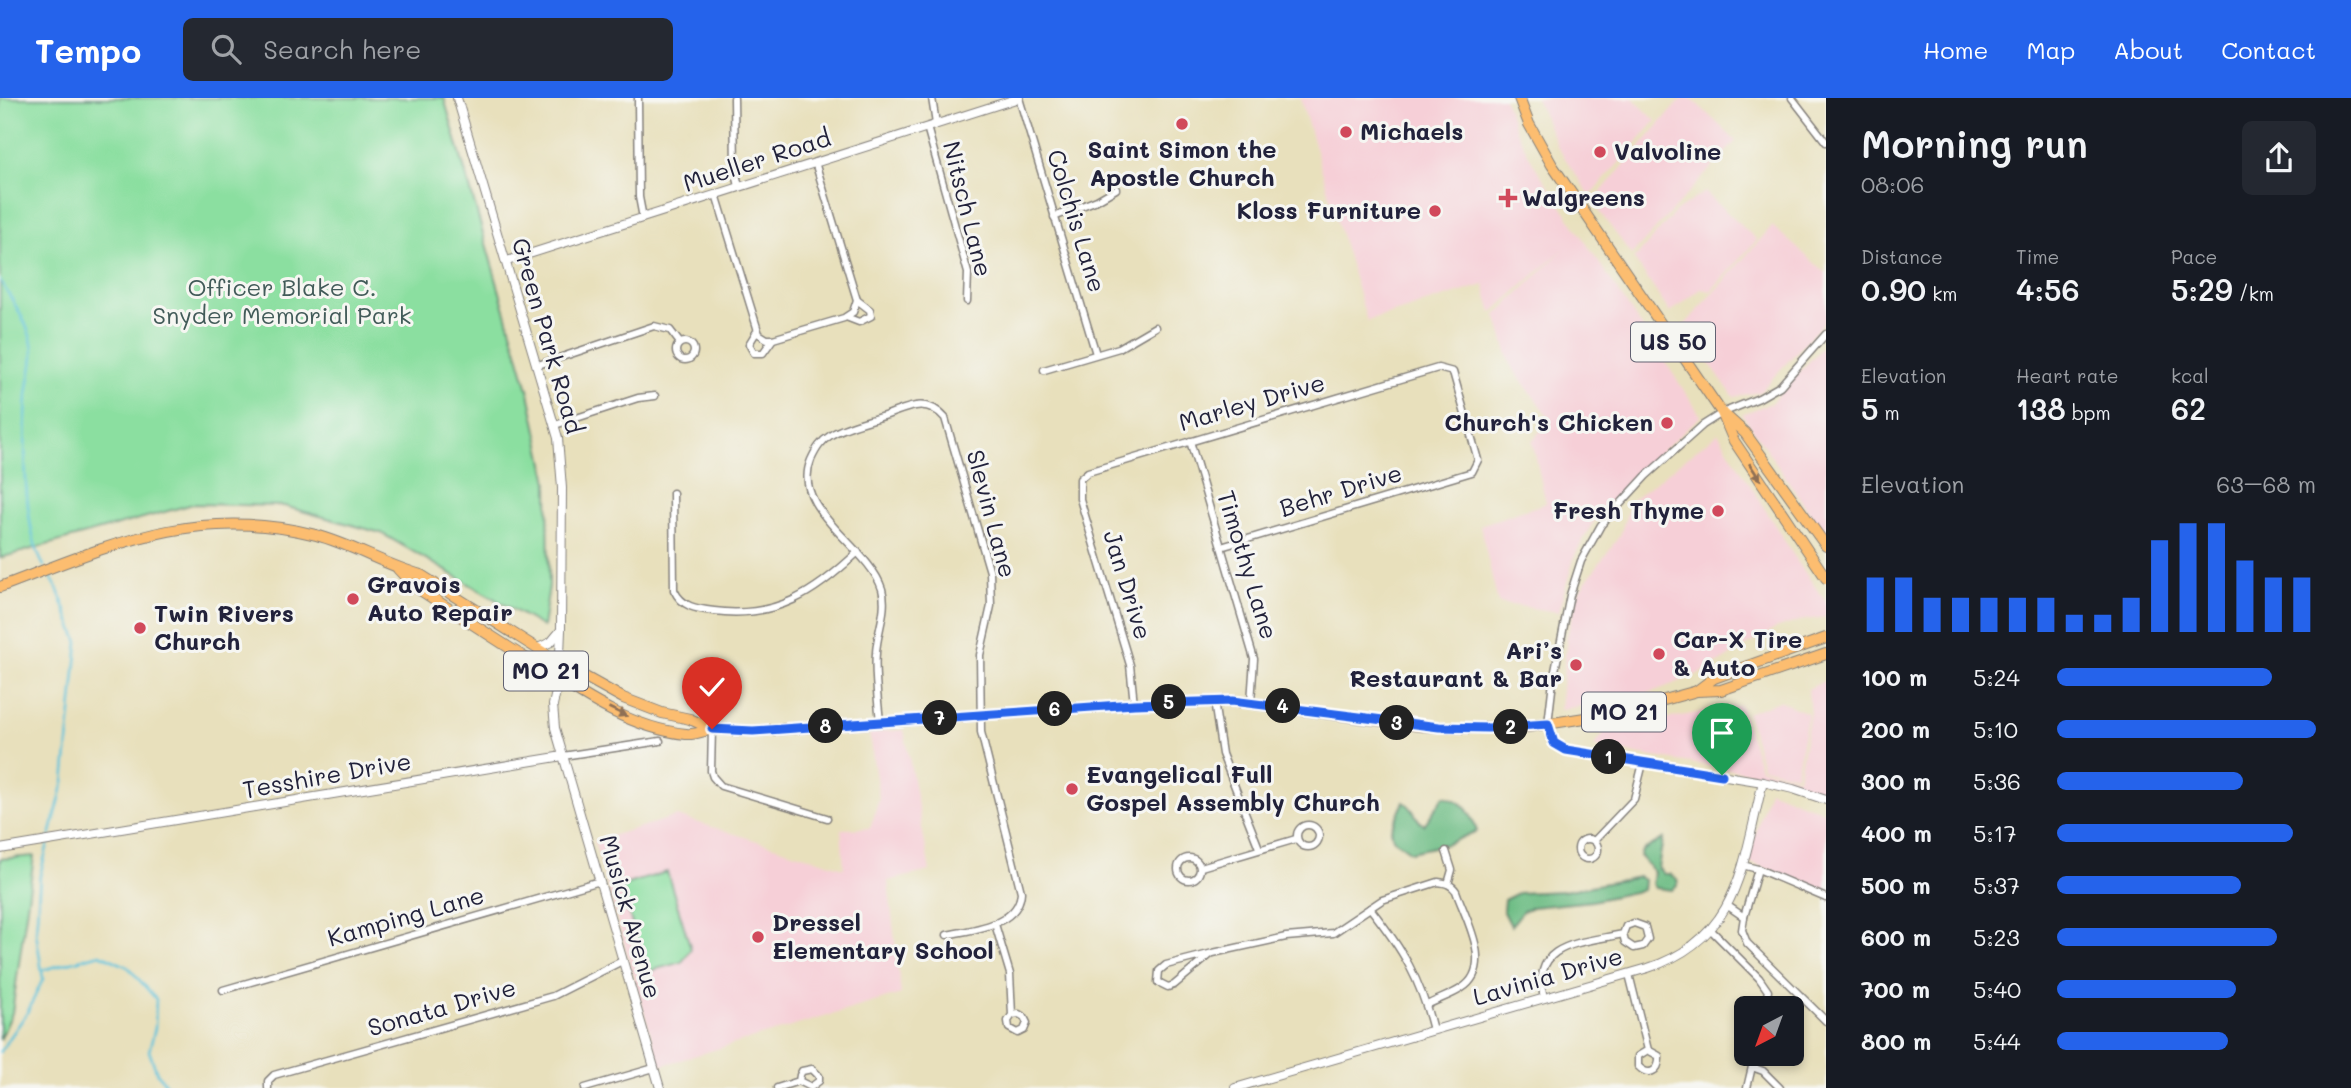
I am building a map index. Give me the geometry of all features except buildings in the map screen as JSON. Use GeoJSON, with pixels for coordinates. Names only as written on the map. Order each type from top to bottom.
{"type":"FeatureCollection","features":[{"type":"Feature","properties":{"kind":"main road","name":"US 50"},"geometry":{"type":"LineString","coordinates":[[1520,98],[1530,124],[1552,164],[1722,413],[1734,441],[1826,578]]}},
{"type":"Feature","properties":{"kind":"main road","name":"US 50"},"geometry":{"type":"LineString","coordinates":[[1722,413],[1745,433],[1826,546]]}},
{"type":"Feature","properties":{"kind":"main road","name":"MO 21"},"geometry":{"type":"LineString","coordinates":[[0,587],[96,551],[166,530],[206,524],[279,527],[316,535],[421,575],[560,663],[623,698],[662,713],[690,719],[712,729]]}},
{"type":"Feature","properties":{"kind":"main road","name":"MO 21"},"geometry":{"type":"LineString","coordinates":[[397,568],[414,586],[559,680],[611,710],[644,723],[690,734],[712,729],[753,731],[1134,704],[1214,701],[1251,702],[1439,727],[1497,728],[1548,724],[1617,713],[1697,691],[1721,690],[1826,654]]}},
{"type":"Feature","properties":{"kind":"main road","name":"MO 21"},"geometry":{"type":"LineString","coordinates":[[1697,691],[1714,678],[1826,638]]}},
{"type":"Feature","properties":{"kind":"street","name":"Green Park Road"},"geometry":{"type":"LineString","coordinates":[[457,98],[555,425],[562,488],[560,663],[553,712],[563,756]]}},
{"type":"Feature","properties":{"kind":"street"},"geometry":{"type":"LineString","coordinates":[[638,98],[639,197],[643,218]]}},
{"type":"Feature","properties":{"kind":"street"},"geometry":{"type":"LineString","coordinates":[[734,98],[735,168],[739,187]]}},
{"type":"Feature","properties":{"kind":"street","name":"Nitsch Lane"},"geometry":{"type":"LineString","coordinates":[[932,98],[932,125],[968,273],[967,301]]}},
{"type":"Feature","properties":{"kind":"street","name":"Mueller Road"},"geometry":{"type":"LineString","coordinates":[[507,261],[1019,98]]}},
{"type":"Feature","properties":{"kind":"street","name":"Colchis Lane"},"geometry":{"type":"LineString","coordinates":[[1019,98],[1096,354]]}},
{"type":"Feature","properties":{"kind":"street"},"geometry":{"type":"LineString","coordinates":[[1792,98],[1826,142]]}},
{"type":"Feature","properties":{"kind":"street"},"geometry":{"type":"LineString","coordinates":[[760,334],[773,339],[846,317],[853,312],[857,300],[816,162]]}},
{"type":"Feature","properties":{"kind":"street"},"geometry":{"type":"LineString","coordinates":[[1054,218],[1116,189]]}},
{"type":"Feature","properties":{"kind":"street"},"geometry":{"type":"LineString","coordinates":[[716,194],[760,334]]}},
{"type":"Feature","properties":{"kind":"street"},"geometry":{"type":"LineString","coordinates":[[846,317],[859,322],[871,316],[870,310],[857,300]]}},
{"type":"Feature","properties":{"kind":"street"},"geometry":{"type":"LineString","coordinates":[[538,365],[654,326],[670,330],[680,343]]}},
{"type":"Feature","properties":{"kind":"street"},"geometry":{"type":"LineString","coordinates":[[1044,370],[1130,343],[1155,327]]}},
{"type":"Feature","properties":{"kind":"street"},"geometry":{"type":"LineString","coordinates":[[760,334],[749,344],[754,353],[764,353],[773,339]]}},
{"type":"Feature","properties":{"kind":"street"},"geometry":{"type":"LineString","coordinates":[[1826,334],[1780,386],[1722,413],[1703,425],[1621,501],[1601,525],[1576,572],[1553,681],[1548,724],[1551,738],[1561,749],[1763,782],[1826,800]]}},
{"type":"Feature","properties":{"kind":"street","name":"Marley Drive"},"geometry":{"type":"LineString","coordinates":[[1080,479],[1088,472],[1438,368],[1453,372],[1478,460],[1472,472]]}},
{"type":"Feature","properties":{"kind":"street"},"geometry":{"type":"LineString","coordinates":[[555,425],[638,398],[655,396]]}},
{"type":"Feature","properties":{"kind":"street","name":"Slevin Lane"},"geometry":{"type":"LineString","coordinates":[[858,552],[812,500],[807,482],[808,467],[818,446],[838,432],[918,405],[937,409],[945,418],[990,572],[991,606],[981,655],[981,732],[1021,892],[1017,908],[1010,916],[995,924]]}},
{"type":"Feature","properties":{"kind":"street","name":"Timothy Lane"},"geometry":{"type":"LineString","coordinates":[[1190,441],[1254,659],[1251,702]]}},
{"type":"Feature","properties":{"kind":"street","name":"Behr Drive"},"geometry":{"type":"LineString","coordinates":[[1221,547],[1472,472]]}},
{"type":"Feature","properties":{"kind":"street","name":"Jan Drive"},"geometry":{"type":"LineString","coordinates":[[1080,479],[1080,499],[1130,665],[1134,704]]}},
{"type":"Feature","properties":{"kind":"street"},"geometry":{"type":"LineString","coordinates":[[673,493],[674,590],[678,600],[687,606],[727,613],[752,613],[770,609],[796,600],[815,589],[858,552],[875,574],[884,598],[875,656],[880,722]]}},
{"type":"Feature","properties":{"kind":"street"},"geometry":{"type":"LineString","coordinates":[[538,648],[551,642],[561,630]]}},
{"type":"Feature","properties":{"kind":"street"},"geometry":{"type":"LineString","coordinates":[[1214,701],[1222,754],[1259,848]]}},
{"type":"Feature","properties":{"kind":"street"},"geometry":{"type":"LineString","coordinates":[[712,729],[711,771],[722,786],[827,818]]}},
{"type":"Feature","properties":{"kind":"street","name":"Tesshire Drive"},"geometry":{"type":"LineString","coordinates":[[0,849],[660,741]]}},
{"type":"Feature","properties":{"kind":"street","name":"Musick Avenue"},"geometry":{"type":"LineString","coordinates":[[563,756],[660,1088]]}},
{"type":"Feature","properties":{"kind":"street"},"geometry":{"type":"LineString","coordinates":[[1594,841],[1634,799],[1643,762]]}},
{"type":"Feature","properties":{"kind":"street","name":"Lavinia Drive"},"geometry":{"type":"LineString","coordinates":[[1235,1088],[1629,974],[1673,959],[1694,947],[1712,930],[1728,906],[1742,865],[1763,782]]}},
{"type":"Feature","properties":{"kind":"street"},"geometry":{"type":"LineString","coordinates":[[1201,867],[1296,839]]}},
{"type":"Feature","properties":{"kind":"street"},"geometry":{"type":"LineString","coordinates":[[1446,851],[1452,870],[1448,884]]}},
{"type":"Feature","properties":{"kind":"street"},"geometry":{"type":"LineString","coordinates":[[1742,865],[1758,869],[1826,898]]}},
{"type":"Feature","properties":{"kind":"street"},"geometry":{"type":"LineString","coordinates":[[1758,869],[1742,930],[1747,943],[1826,1021]]}},
{"type":"Feature","properties":{"kind":"street","name":"Kamping Lane"},"geometry":{"type":"LineString","coordinates":[[223,990],[600,881]]}},
{"type":"Feature","properties":{"kind":"street"},"geometry":{"type":"LineString","coordinates":[[1211,954],[1174,985],[1168,987],[1158,982],[1159,971],[1166,965],[1211,954],[1286,937],[1333,933],[1382,900],[1438,882],[1448,884],[1456,891],[1478,953],[1478,967],[1465,987],[1427,1004]]}},
{"type":"Feature","properties":{"kind":"street"},"geometry":{"type":"LineString","coordinates":[[1728,906],[1744,917]]}},
{"type":"Feature","properties":{"kind":"street"},"geometry":{"type":"LineString","coordinates":[[1370,908],[1407,957],[1427,1004],[1433,1030]]}},
{"type":"Feature","properties":{"kind":"street"},"geometry":{"type":"LineString","coordinates":[[1638,923],[1645,927],[1648,939],[1643,946],[1634,948],[1625,942],[1623,934],[1626,926],[1638,923]]}},
{"type":"Feature","properties":{"kind":"street"},"geometry":{"type":"LineString","coordinates":[[947,935],[995,924],[1010,974],[1012,1015]]}},
{"type":"Feature","properties":{"kind":"street"},"geometry":{"type":"LineString","coordinates":[[1712,930],[1759,978],[1768,991],[1767,996]]}},
{"type":"Feature","properties":{"kind":"street"},"geometry":{"type":"LineString","coordinates":[[1544,998],[1540,977],[1542,967],[1549,957],[1564,947],[1623,934]]}},
{"type":"Feature","properties":{"kind":"street","name":"Sonata Drive"},"geometry":{"type":"LineString","coordinates":[[268,1085],[274,1076],[552,996],[622,961]]}},
{"type":"Feature","properties":{"kind":"street"},"geometry":{"type":"LineString","coordinates":[[1629,974],[1648,1050]]}},
{"type":"Feature","properties":{"kind":"street"},"geometry":{"type":"LineString","coordinates":[[1747,1088],[1752,1067],[1763,1071],[1780,1088]]}},
{"type":"Feature","properties":{"kind":"street"},"geometry":{"type":"LineString","coordinates":[[586,1088],[654,1068]]}},
{"type":"Feature","properties":{"kind":"street"},"geometry":{"type":"LineString","coordinates":[[777,1088],[799,1081]]}},
{"type":"Feature","properties":{"kind":"shaded area"},"geometry":{"type":"Polygon","coordinates":[[[1300,98],[1504,98],[1517,133],[1535,166],[1701,416],[1627,483],[1592,524],[1575,555],[1558,612],[1498,603],[1480,525],[1546,503],[1532,441],[1550,419],[1511,366],[1496,315],[1566,247],[1492,313],[1484,285],[1367,321],[1300,98]]]}},
{"type":"Feature","properties":{"kind":"shaded area"},"geometry":{"type":"Polygon","coordinates":[[[1536,98],[1633,98],[1656,121],[1590,196],[1557,146],[1536,98]]]}},
{"type":"Feature","properties":{"kind":"shaded area"},"geometry":{"type":"Polygon","coordinates":[[[1682,98],[1691,98],[1736,141],[1632,255],[1592,202],[1682,98]]]}},
{"type":"Feature","properties":{"kind":"shaded area"},"geometry":{"type":"Polygon","coordinates":[[[1705,192],[1757,240],[1711,291],[1701,289],[1670,313],[1634,259],[1676,211],[1705,192]]]}},
{"type":"Feature","properties":{"kind":"shaded area"},"geometry":{"type":"Polygon","coordinates":[[[1772,226],[1826,273],[1826,320],[1760,392],[1734,397],[1683,327],[1772,226]]]}},
{"type":"Feature","properties":{"kind":"shaded area"},"geometry":{"type":"Polygon","coordinates":[[[1826,343],[1826,536],[1742,414],[1771,403],[1826,343]]]}},
{"type":"Feature","properties":{"kind":"shaded area"},"geometry":{"type":"Polygon","coordinates":[[[1718,433],[1799,564],[1826,602],[1826,617],[1799,621],[1775,629],[1699,674],[1652,692],[1560,710],[1567,636],[1579,591],[1620,535],[1631,501],[1718,433]]]}},
{"type":"Feature","properties":{"kind":"shaded area"},"geometry":{"type":"Polygon","coordinates":[[[1826,680],[1826,794],[1787,779],[1594,747],[1606,730],[1740,705],[1760,768],[1798,778],[1810,713],[1808,689],[1826,680]]]}},
{"type":"Feature","properties":{"kind":"shaded area"},"geometry":{"type":"Polygon","coordinates":[[[1779,701],[1808,713],[1796,775],[1762,767],[1747,713],[1779,701]]]}},
{"type":"Feature","properties":{"kind":"shaded area","name":"Dressel Elementary School"},"geometry":{"type":"Polygon","coordinates":[[[904,730],[930,871],[888,881],[901,994],[660,1066],[594,841],[677,816],[844,868],[841,829],[870,828],[879,798],[869,732],[904,730]]]}},
{"type":"Feature","properties":{"kind":"shaded area"},"geometry":{"type":"Polygon","coordinates":[[[1769,790],[1826,813],[1826,893],[1747,861],[1769,790]]]}},
{"type":"Feature","properties":{"kind":"green space","name":"Officer Blake C. Snyder Memorial Park"},"geometry":{"type":"Polygon","coordinates":[[[0,98],[444,98],[529,393],[548,482],[549,586],[543,627],[381,533],[284,506],[193,504],[0,558],[0,98]]]}},
{"type":"Feature","properties":{"kind":"green space"},"geometry":{"type":"Polygon","coordinates":[[[1444,796],[1466,808],[1477,831],[1447,844],[1411,852],[1393,839],[1391,829],[1404,802],[1424,825],[1444,796]]]}},
{"type":"Feature","properties":{"kind":"green space"},"geometry":{"type":"Polygon","coordinates":[[[1663,839],[1658,868],[1664,874],[1677,879],[1678,884],[1672,890],[1655,888],[1652,884],[1654,872],[1640,856],[1642,851],[1663,839]]]}},
{"type":"Feature","properties":{"kind":"green space"},"geometry":{"type":"Polygon","coordinates":[[[34,856],[12,1013],[0,1040],[0,859],[34,856]]]}},
{"type":"Feature","properties":{"kind":"green space"},"geometry":{"type":"Polygon","coordinates":[[[667,872],[691,949],[682,962],[646,972],[621,886],[667,872]]]}},
{"type":"Feature","properties":{"kind":"green space"},"geometry":{"type":"Polygon","coordinates":[[[1639,877],[1644,880],[1643,890],[1592,901],[1532,907],[1523,911],[1511,926],[1503,910],[1504,900],[1518,893],[1564,891],[1639,877]]]}},
{"type":"Feature","properties":{"kind":"waterway"},"geometry":{"type":"LineString","coordinates":[[0,280],[21,315],[32,344],[33,358],[26,414],[26,484],[32,530],[44,566]]}},
{"type":"Feature","properties":{"kind":"waterway"},"geometry":{"type":"LineString","coordinates":[[0,1052],[27,1013],[43,979],[36,932],[40,875],[64,782],[78,642],[48,572]]}},
{"type":"Feature","properties":{"kind":"waterway"},"geometry":{"type":"LineString","coordinates":[[43,970],[100,954],[128,967],[156,999],[155,1028],[149,1051],[157,1073],[169,1088]]}},
{"type":"Feature","properties":{"kind":"place","name":"Saint Simon the Apostle Church"},"geometry":{"type":"Point","coordinates":[1182,124]}},
{"type":"Feature","properties":{"kind":"place","name":"Michaels"},"geometry":{"type":"Point","coordinates":[1346,132]}},
{"type":"Feature","properties":{"kind":"place","name":"Valvoline"},"geometry":{"type":"Point","coordinates":[1600,152]}},
{"type":"Feature","properties":{"kind":"place","name":"Walgreens"},"geometry":{"type":"Point","coordinates":[1508,198]}},
{"type":"Feature","properties":{"kind":"place","name":"Kloss Furniture"},"geometry":{"type":"Point","coordinates":[1435,211]}},
{"type":"Feature","properties":{"kind":"place","name":"Church's Chicken"},"geometry":{"type":"Point","coordinates":[1667,423]}},
{"type":"Feature","properties":{"kind":"place","name":"Fresh Thyme"},"geometry":{"type":"Point","coordinates":[1718,511]}},
{"type":"Feature","properties":{"kind":"place","name":"Gravois Auto Repair"},"geometry":{"type":"Point","coordinates":[353,599]}},
{"type":"Feature","properties":{"kind":"place","name":"Twin Rivers Church"},"geometry":{"type":"Point","coordinates":[140,628]}},
{"type":"Feature","properties":{"kind":"place","name":"Car-X Tire & Auto"},"geometry":{"type":"Point","coordinates":[1659,654]}},
{"type":"Feature","properties":{"kind":"place","name":"Ari’s Restaurant & Bar"},"geometry":{"type":"Point","coordinates":[1576,665]}},
{"type":"Feature","properties":{"kind":"place","name":"Evangelical Full Gospel Assembly Church"},"geometry":{"type":"Point","coordinates":[1072,789]}},
{"type":"Feature","properties":{"kind":"place","name":"Dressel Elementary School"},"geometry":{"type":"Point","coordinates":[758,937]}},
{"type":"Feature","properties":{"kind":"route"},"geometry":{"type":"LineString","coordinates":[[712,729],[753,731],[1163,702],[1232,701],[1439,727],[1527,727],[1548,724],[1551,738],[1561,749],[1722,775]]}}]}
